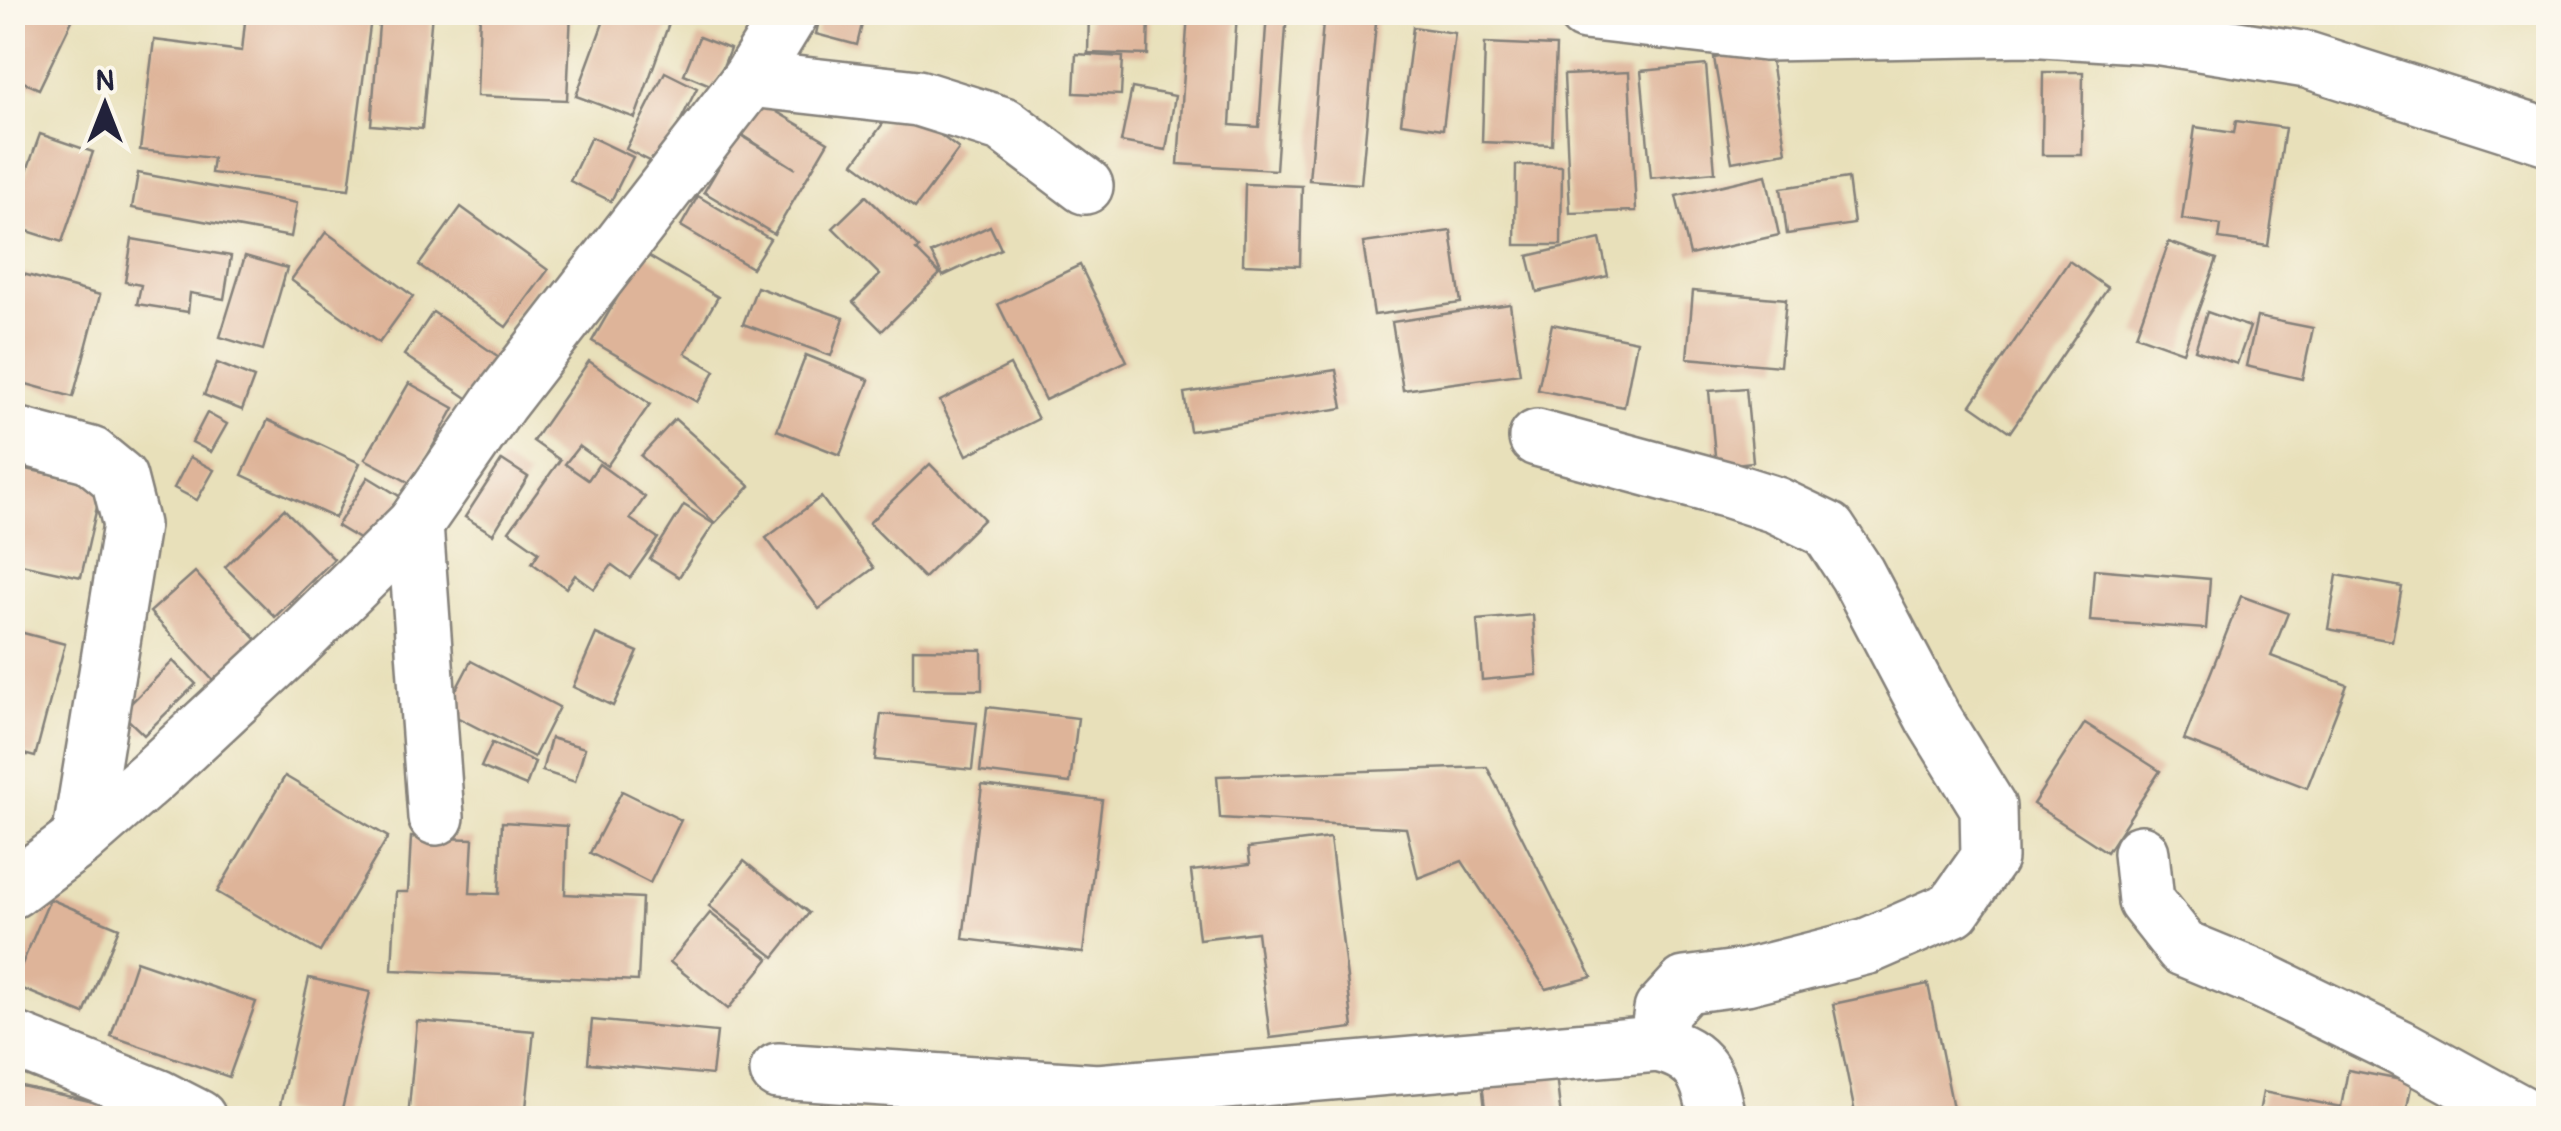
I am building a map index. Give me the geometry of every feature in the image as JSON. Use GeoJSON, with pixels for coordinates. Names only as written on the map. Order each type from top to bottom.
{"type":"FeatureCollection","features":[{"type":"Feature","properties":{"kind":"street"},"geometry":{"type":"LineString","coordinates":[[12,890],[80,839],[295,643],[415,524],[499,403],[750,79],[791,12]]}},
{"type":"Feature","properties":{"kind":"street"},"geometry":{"type":"LineString","coordinates":[[1585,12],[1765,33],[2029,20],[2155,36],[2308,60],[2548,137]]}},
{"type":"Feature","properties":{"kind":"street"},"geometry":{"type":"LineString","coordinates":[[750,79],[918,98],[1004,125],[1085,186]]}},
{"type":"Feature","properties":{"kind":"street"},"geometry":{"type":"LineString","coordinates":[[12,434],[91,455],[120,478],[131,525],[80,839]]}},
{"type":"Feature","properties":{"kind":"street"},"geometry":{"type":"LineString","coordinates":[[1537,438],[1730,490],[1828,530],[1857,574],[1933,718],[1988,808],[1989,858],[1953,909],[1868,946],[1746,976],[1685,985],[1662,1010],[1657,1044]]}},
{"type":"Feature","properties":{"kind":"street"},"geometry":{"type":"LineString","coordinates":[[415,524],[436,817]]}},
{"type":"Feature","properties":{"kind":"street"},"geometry":{"type":"LineString","coordinates":[[2141,852],[2146,901],[2182,948],[2296,997],[2529,1118]]}},
{"type":"Feature","properties":{"kind":"street"},"geometry":{"type":"LineString","coordinates":[[12,1039],[158,1097],[198,1118]]}},
{"type":"Feature","properties":{"kind":"street"},"geometry":{"type":"LineString","coordinates":[[778,1071],[1098,1092],[1657,1044],[1681,1049],[1695,1062],[1707,1078],[1717,1118]]}},
{"type":"Feature","properties":{"kind":"building"},"geometry":{"type":"Polygon","coordinates":[[[12,12],[76,12],[39,89],[12,77],[12,12]]]}},
{"type":"Feature","properties":{"kind":"building"},"geometry":{"type":"Polygon","coordinates":[[[246,12],[329,12],[371,18],[349,189],[211,173],[213,158],[140,150],[154,40],[242,51],[246,12]]]}},
{"type":"Feature","properties":{"kind":"building"},"geometry":{"type":"Polygon","coordinates":[[[380,12],[432,12],[422,129],[371,125],[380,12]]]}},
{"type":"Feature","properties":{"kind":"building"},"geometry":{"type":"Polygon","coordinates":[[[480,12],[571,12],[567,100],[477,96],[480,12]]]}},
{"type":"Feature","properties":{"kind":"building"},"geometry":{"type":"Polygon","coordinates":[[[607,12],[673,12],[635,118],[576,96],[607,12]]]}},
{"type":"Feature","properties":{"kind":"building"},"geometry":{"type":"Polygon","coordinates":[[[821,12],[865,12],[857,45],[816,34],[821,12]]]}},
{"type":"Feature","properties":{"kind":"building"},"geometry":{"type":"Polygon","coordinates":[[[1089,12],[1149,12],[1148,55],[1088,53],[1089,12]]]}},
{"type":"Feature","properties":{"kind":"building"},"geometry":{"type":"Polygon","coordinates":[[[1188,12],[1237,12],[1230,125],[1259,127],[1267,12],[1287,12],[1276,170],[1178,164],[1188,12]]]}},
{"type":"Feature","properties":{"kind":"building"},"geometry":{"type":"Polygon","coordinates":[[[1324,12],[1377,12],[1361,184],[1309,180],[1324,12]]]}},
{"type":"Feature","properties":{"kind":"building"},"geometry":{"type":"Polygon","coordinates":[[[1413,27],[1455,33],[1443,129],[1401,123],[1413,27]]]}},
{"type":"Feature","properties":{"kind":"building"},"geometry":{"type":"Polygon","coordinates":[[[699,37],[730,49],[715,87],[684,74],[699,37]]]}},
{"type":"Feature","properties":{"kind":"building"},"geometry":{"type":"Polygon","coordinates":[[[1485,43],[1556,46],[1552,145],[1482,142],[1485,43]]]}},
{"type":"Feature","properties":{"kind":"building"},"geometry":{"type":"Polygon","coordinates":[[[1769,49],[1786,152],[1732,162],[1714,58],[1769,49]]]}},
{"type":"Feature","properties":{"kind":"building"},"geometry":{"type":"Polygon","coordinates":[[[1076,54],[1123,57],[1121,95],[1074,93],[1076,54]]]}},
{"type":"Feature","properties":{"kind":"building"},"geometry":{"type":"Polygon","coordinates":[[[1706,65],[1715,172],[1651,178],[1641,71],[1706,65]]]}},
{"type":"Feature","properties":{"kind":"building"},"geometry":{"type":"Polygon","coordinates":[[[665,72],[697,88],[658,165],[626,149],[665,72]]]}},
{"type":"Feature","properties":{"kind":"building"},"geometry":{"type":"Polygon","coordinates":[[[1629,72],[1636,211],[1570,213],[1564,75],[1629,72]]]}},
{"type":"Feature","properties":{"kind":"building"},"geometry":{"type":"Polygon","coordinates":[[[2043,72],[2083,72],[2082,155],[2042,155],[2043,72]]]}},
{"type":"Feature","properties":{"kind":"building"},"geometry":{"type":"Polygon","coordinates":[[[1132,88],[1175,96],[1166,150],[1121,142],[1132,88]]]}},
{"type":"Feature","properties":{"kind":"building"},"geometry":{"type":"Polygon","coordinates":[[[760,102],[828,142],[774,234],[704,192],[738,134],[796,169],[741,134],[760,102]]]}},
{"type":"Feature","properties":{"kind":"building"},"geometry":{"type":"Polygon","coordinates":[[[898,103],[959,149],[915,208],[854,163],[898,103]]]}},
{"type":"Feature","properties":{"kind":"building"},"geometry":{"type":"Polygon","coordinates":[[[2236,121],[2285,128],[2268,246],[2219,239],[2221,225],[2182,219],[2195,127],[2234,133],[2236,121]]]}},
{"type":"Feature","properties":{"kind":"building"},"geometry":{"type":"Polygon","coordinates":[[[40,134],[93,152],[62,242],[12,226],[12,212],[40,134]]]}},
{"type":"Feature","properties":{"kind":"building"},"geometry":{"type":"Polygon","coordinates":[[[591,137],[633,157],[611,201],[570,181],[591,137]]]}},
{"type":"Feature","properties":{"kind":"building"},"geometry":{"type":"Polygon","coordinates":[[[1516,165],[1562,166],[1561,245],[1515,245],[1516,165]]]}},
{"type":"Feature","properties":{"kind":"building"},"geometry":{"type":"Polygon","coordinates":[[[138,173],[297,203],[291,237],[132,208],[138,173]]]}},
{"type":"Feature","properties":{"kind":"building"},"geometry":{"type":"Polygon","coordinates":[[[1766,175],[1779,235],[1690,255],[1676,196],[1766,175]]]}},
{"type":"Feature","properties":{"kind":"building"},"geometry":{"type":"Polygon","coordinates":[[[1848,178],[1854,224],[1787,234],[1781,188],[1848,178]]]}},
{"type":"Feature","properties":{"kind":"building"},"geometry":{"type":"Polygon","coordinates":[[[1245,184],[1302,186],[1300,266],[1243,264],[1245,184]]]}},
{"type":"Feature","properties":{"kind":"building"},"geometry":{"type":"Polygon","coordinates":[[[698,196],[770,239],[752,268],[681,226],[698,196]]]}},
{"type":"Feature","properties":{"kind":"building"},"geometry":{"type":"Polygon","coordinates":[[[866,196],[940,274],[882,331],[853,302],[880,275],[833,228],[866,196]]]}},
{"type":"Feature","properties":{"kind":"building"},"geometry":{"type":"Polygon","coordinates":[[[461,207],[548,270],[506,327],[419,265],[461,207]]]}},
{"type":"Feature","properties":{"kind":"building"},"geometry":{"type":"Polygon","coordinates":[[[990,226],[1001,249],[943,276],[931,253],[990,226]]]}},
{"type":"Feature","properties":{"kind":"building"},"geometry":{"type":"Polygon","coordinates":[[[1451,231],[1461,303],[1374,315],[1363,243],[1451,231]]]}},
{"type":"Feature","properties":{"kind":"building"},"geometry":{"type":"Polygon","coordinates":[[[326,232],[413,296],[379,343],[291,280],[326,232]]]}},
{"type":"Feature","properties":{"kind":"building"},"geometry":{"type":"Polygon","coordinates":[[[132,239],[231,256],[224,299],[190,293],[188,312],[137,304],[141,285],[125,282],[132,239]]]}},
{"type":"Feature","properties":{"kind":"building"},"geometry":{"type":"Polygon","coordinates":[[[1600,239],[1608,276],[1537,292],[1528,256],[1600,239]]]}},
{"type":"Feature","properties":{"kind":"building"},"geometry":{"type":"Polygon","coordinates":[[[2169,242],[2217,259],[2183,352],[2136,335],[2169,242]]]}},
{"type":"Feature","properties":{"kind":"building"},"geometry":{"type":"Polygon","coordinates":[[[643,253],[718,297],[685,353],[715,371],[697,402],[592,341],[643,253]]]}},
{"type":"Feature","properties":{"kind":"building"},"geometry":{"type":"Polygon","coordinates":[[[245,256],[287,268],[263,350],[220,337],[245,256]]]}},
{"type":"Feature","properties":{"kind":"building"},"geometry":{"type":"Polygon","coordinates":[[[2069,261],[2108,288],[2010,432],[1971,405],[2069,261]]]}},
{"type":"Feature","properties":{"kind":"building"},"geometry":{"type":"Polygon","coordinates":[[[1080,265],[1127,361],[1045,400],[998,304],[1080,265]]]}},
{"type":"Feature","properties":{"kind":"building"},"geometry":{"type":"Polygon","coordinates":[[[12,271],[100,295],[73,397],[12,380],[12,271]]]}},
{"type":"Feature","properties":{"kind":"building"},"geometry":{"type":"Polygon","coordinates":[[[757,287],[844,318],[831,356],[743,324],[757,287]]]}},
{"type":"Feature","properties":{"kind":"building"},"geometry":{"type":"Polygon","coordinates":[[[1693,291],[1786,299],[1780,366],[1687,358],[1693,291]]]}},
{"type":"Feature","properties":{"kind":"building"},"geometry":{"type":"Polygon","coordinates":[[[1510,304],[1520,374],[1403,390],[1392,322],[1510,304]]]}},
{"type":"Feature","properties":{"kind":"building"},"geometry":{"type":"Polygon","coordinates":[[[433,312],[502,359],[473,402],[404,355],[433,312]]]}},
{"type":"Feature","properties":{"kind":"building"},"geometry":{"type":"Polygon","coordinates":[[[2207,312],[2250,327],[2237,364],[2195,350],[2207,312]]]}},
{"type":"Feature","properties":{"kind":"building"},"geometry":{"type":"Polygon","coordinates":[[[2257,317],[2313,328],[2302,379],[2246,366],[2257,317]]]}},
{"type":"Feature","properties":{"kind":"building"},"geometry":{"type":"Polygon","coordinates":[[[1552,324],[1637,341],[1624,407],[1538,390],[1552,324]]]}},
{"type":"Feature","properties":{"kind":"building"},"geometry":{"type":"Polygon","coordinates":[[[806,355],[869,380],[840,455],[777,430],[806,355]]]}},
{"type":"Feature","properties":{"kind":"building"},"geometry":{"type":"Polygon","coordinates":[[[589,361],[650,404],[607,466],[579,446],[565,464],[588,480],[599,464],[645,497],[630,519],[658,538],[630,578],[612,565],[594,589],[575,575],[566,588],[532,563],[539,552],[509,531],[560,460],[533,441],[589,361]]]}},
{"type":"Feature","properties":{"kind":"building"},"geometry":{"type":"Polygon","coordinates":[[[217,363],[254,378],[242,410],[204,395],[217,363]]]}},
{"type":"Feature","properties":{"kind":"building"},"geometry":{"type":"Polygon","coordinates":[[[1010,365],[1038,419],[967,455],[940,401],[1010,365]]]}},
{"type":"Feature","properties":{"kind":"building"},"geometry":{"type":"Polygon","coordinates":[[[1336,370],[1343,408],[1190,431],[1184,393],[1336,370]]]}},
{"type":"Feature","properties":{"kind":"building"},"geometry":{"type":"Polygon","coordinates":[[[409,383],[454,408],[412,484],[365,459],[409,383]]]}},
{"type":"Feature","properties":{"kind":"building"},"geometry":{"type":"Polygon","coordinates":[[[1746,388],[1753,462],[1716,466],[1709,391],[1746,388]]]}},
{"type":"Feature","properties":{"kind":"building"},"geometry":{"type":"Polygon","coordinates":[[[207,413],[227,424],[211,452],[192,442],[207,413]]]}},
{"type":"Feature","properties":{"kind":"building"},"geometry":{"type":"Polygon","coordinates":[[[675,419],[750,486],[715,523],[641,456],[675,419]]]}},
{"type":"Feature","properties":{"kind":"building"},"geometry":{"type":"Polygon","coordinates":[[[268,420],[360,463],[335,518],[242,475],[268,420]]]}},
{"type":"Feature","properties":{"kind":"building"},"geometry":{"type":"Polygon","coordinates":[[[190,457],[214,470],[197,500],[174,488],[190,457]]]}},
{"type":"Feature","properties":{"kind":"building"},"geometry":{"type":"Polygon","coordinates":[[[502,460],[528,477],[493,534],[465,517],[502,460]]]}},
{"type":"Feature","properties":{"kind":"building"},"geometry":{"type":"Polygon","coordinates":[[[930,464],[984,519],[924,578],[869,523],[930,464]]]}},
{"type":"Feature","properties":{"kind":"building"},"geometry":{"type":"Polygon","coordinates":[[[12,466],[102,485],[81,577],[12,562],[12,466]]]}},
{"type":"Feature","properties":{"kind":"building"},"geometry":{"type":"Polygon","coordinates":[[[368,477],[404,499],[374,548],[337,526],[368,477]]]}},
{"type":"Feature","properties":{"kind":"building"},"geometry":{"type":"Polygon","coordinates":[[[821,497],[874,568],[819,609],[766,538],[821,497]]]}},
{"type":"Feature","properties":{"kind":"building"},"geometry":{"type":"Polygon","coordinates":[[[684,505],[714,524],[679,577],[650,559],[684,505]]]}},
{"type":"Feature","properties":{"kind":"building"},"geometry":{"type":"Polygon","coordinates":[[[284,509],[334,559],[275,617],[225,567],[284,509]]]}},
{"type":"Feature","properties":{"kind":"building"},"geometry":{"type":"Polygon","coordinates":[[[2094,569],[2210,579],[2206,629],[2090,621],[2094,569]]]}},
{"type":"Feature","properties":{"kind":"building"},"geometry":{"type":"Polygon","coordinates":[[[195,572],[263,647],[219,687],[150,612],[195,572]]]}},
{"type":"Feature","properties":{"kind":"building"},"geometry":{"type":"Polygon","coordinates":[[[2337,575],[2402,587],[2392,641],[2328,629],[2337,575]]]}},
{"type":"Feature","properties":{"kind":"building"},"geometry":{"type":"Polygon","coordinates":[[[2241,596],[2288,613],[2271,656],[2347,685],[2307,788],[2184,740],[2241,596]]]}},
{"type":"Feature","properties":{"kind":"building"},"geometry":{"type":"Polygon","coordinates":[[[1533,615],[1537,675],[1482,680],[1477,620],[1533,615]]]}},
{"type":"Feature","properties":{"kind":"building"},"geometry":{"type":"Polygon","coordinates":[[[12,630],[65,644],[35,757],[12,751],[12,630]]]}},
{"type":"Feature","properties":{"kind":"building"},"geometry":{"type":"Polygon","coordinates":[[[596,634],[638,652],[613,706],[573,687],[596,634]]]}},
{"type":"Feature","properties":{"kind":"building"},"geometry":{"type":"Polygon","coordinates":[[[913,649],[982,650],[982,690],[913,689],[913,649]]]}},
{"type":"Feature","properties":{"kind":"building"},"geometry":{"type":"Polygon","coordinates":[[[173,661],[196,684],[144,735],[121,713],[173,661]]]}},
{"type":"Feature","properties":{"kind":"building"},"geometry":{"type":"Polygon","coordinates":[[[471,661],[559,707],[534,757],[445,711],[471,661]]]}},
{"type":"Feature","properties":{"kind":"building"},"geometry":{"type":"Polygon","coordinates":[[[987,707],[1078,718],[1070,783],[980,772],[987,707]]]}},
{"type":"Feature","properties":{"kind":"building"},"geometry":{"type":"Polygon","coordinates":[[[881,714],[977,723],[972,770],[875,760],[881,714]]]}},
{"type":"Feature","properties":{"kind":"building"},"geometry":{"type":"Polygon","coordinates":[[[2085,723],[2160,771],[2107,852],[2033,804],[2085,723]]]}},
{"type":"Feature","properties":{"kind":"building"},"geometry":{"type":"Polygon","coordinates":[[[551,738],[585,748],[575,782],[542,771],[551,738]]]}},
{"type":"Feature","properties":{"kind":"building"},"geometry":{"type":"Polygon","coordinates":[[[492,743],[535,762],[526,786],[481,767],[492,743]]]}},
{"type":"Feature","properties":{"kind":"building"},"geometry":{"type":"Polygon","coordinates":[[[1487,767],[1592,977],[1546,989],[1462,861],[1418,878],[1406,828],[1220,818],[1217,776],[1487,767]]]}},
{"type":"Feature","properties":{"kind":"building"},"geometry":{"type":"Polygon","coordinates":[[[285,776],[388,837],[320,952],[217,892],[285,776]]]}},
{"type":"Feature","properties":{"kind":"building"},"geometry":{"type":"Polygon","coordinates":[[[982,785],[1102,800],[1083,953],[963,939],[982,785]]]}},
{"type":"Feature","properties":{"kind":"building"},"geometry":{"type":"Polygon","coordinates":[[[622,791],[681,820],[650,883],[590,853],[622,791]]]}},
{"type":"Feature","properties":{"kind":"building"},"geometry":{"type":"Polygon","coordinates":[[[502,822],[567,826],[565,894],[642,898],[638,981],[392,970],[396,892],[408,892],[411,837],[473,839],[470,893],[499,894],[502,822]]]}},
{"type":"Feature","properties":{"kind":"building"},"geometry":{"type":"Polygon","coordinates":[[[1330,838],[1353,1028],[1270,1038],[1257,932],[1199,939],[1191,871],[1250,864],[1248,848],[1330,838]]]}},
{"type":"Feature","properties":{"kind":"building"},"geometry":{"type":"Polygon","coordinates":[[[744,861],[809,913],[774,957],[709,906],[744,861]]]}},
{"type":"Feature","properties":{"kind":"building"},"geometry":{"type":"Polygon","coordinates":[[[50,899],[119,928],[84,1014],[13,985],[50,899]]]}},
{"type":"Feature","properties":{"kind":"building"},"geometry":{"type":"Polygon","coordinates":[[[710,913],[769,959],[728,1009],[670,962],[710,913]]]}},
{"type":"Feature","properties":{"kind":"building"},"geometry":{"type":"Polygon","coordinates":[[[136,961],[256,1002],[229,1077],[111,1036],[136,961]]]}},
{"type":"Feature","properties":{"kind":"building"},"geometry":{"type":"Polygon","coordinates":[[[309,978],[370,992],[340,1118],[314,1118],[279,1110],[309,978]]]}},
{"type":"Feature","properties":{"kind":"building"},"geometry":{"type":"Polygon","coordinates":[[[1928,984],[1955,1118],[1856,1118],[1833,1004],[1928,984]]]}},
{"type":"Feature","properties":{"kind":"building"},"geometry":{"type":"Polygon","coordinates":[[[592,1020],[717,1032],[712,1075],[588,1063],[592,1020]]]}},
{"type":"Feature","properties":{"kind":"building"},"geometry":{"type":"Polygon","coordinates":[[[417,1021],[534,1031],[525,1118],[408,1118],[417,1021]]]}},
{"type":"Feature","properties":{"kind":"building"},"geometry":{"type":"Polygon","coordinates":[[[2348,1070],[2412,1082],[2405,1118],[2258,1118],[2263,1092],[2341,1107],[2348,1070]]]}},
{"type":"Feature","properties":{"kind":"building"},"geometry":{"type":"Polygon","coordinates":[[[1556,1074],[1561,1118],[1486,1118],[1482,1082],[1556,1074]]]}},
{"type":"Feature","properties":{"kind":"building"},"geometry":{"type":"Polygon","coordinates":[[[12,1084],[103,1104],[100,1118],[12,1118],[12,1084]]]}}]}
